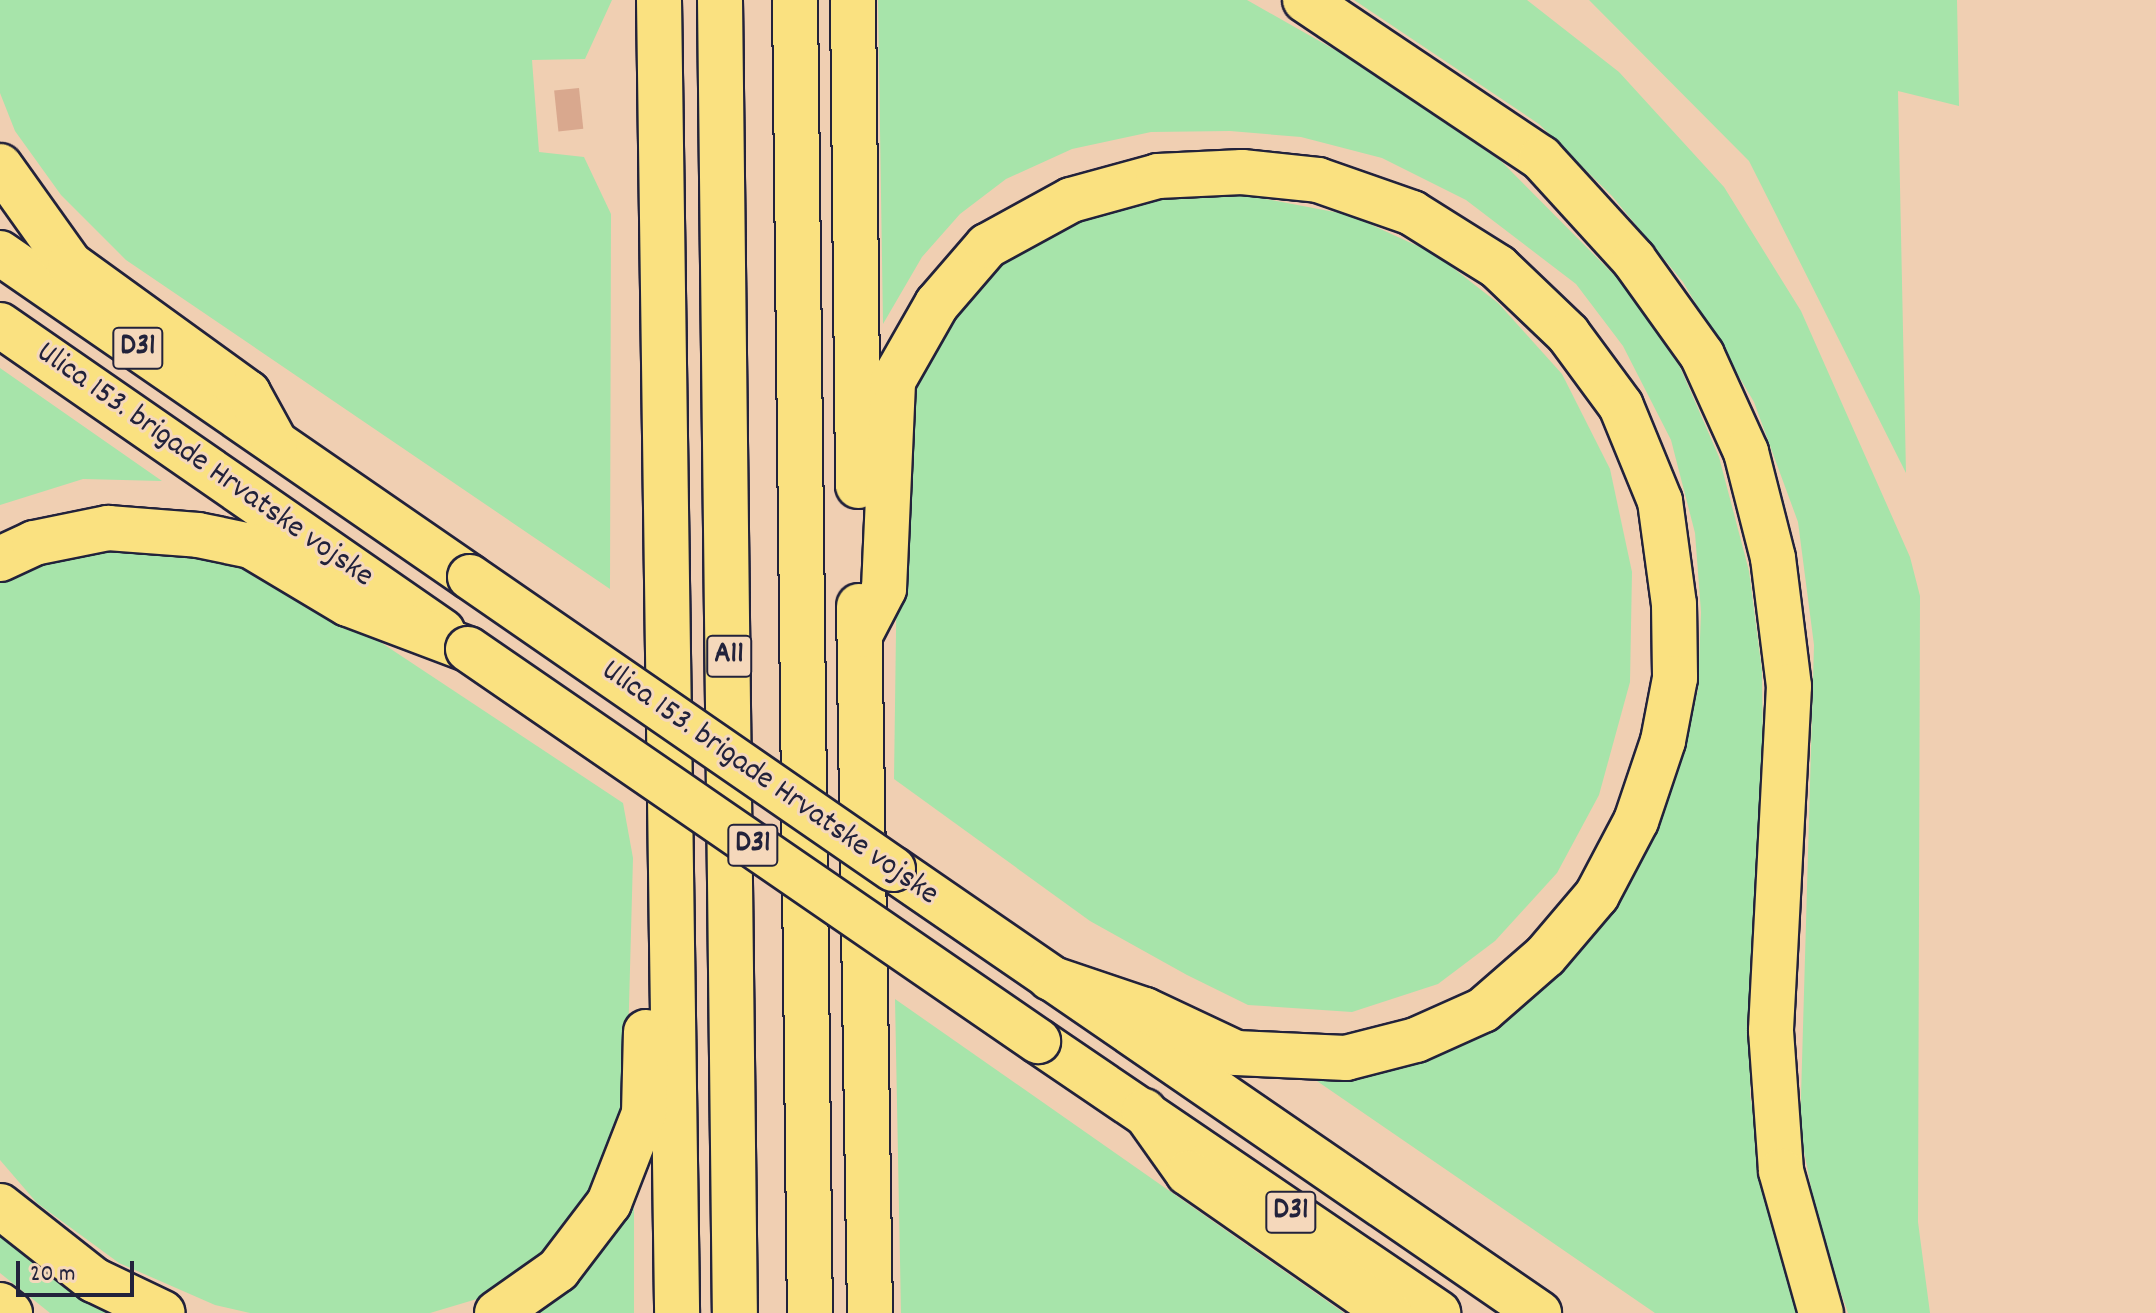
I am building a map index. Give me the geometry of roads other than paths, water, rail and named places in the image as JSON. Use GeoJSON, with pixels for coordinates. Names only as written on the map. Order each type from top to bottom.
{"type":"FeatureCollection","features":[{"type":"Feature","properties":{"kind":"main road"},"geometry":{"type":"LineString","coordinates":[[636,0],[644,385],[664,420]]}},
{"type":"Feature","properties":{"kind":"main road"},"geometry":{"type":"LineString","coordinates":[[659,0],[664,420],[673,790],[677,1313]]}},
{"type":"Feature","properties":{"kind":"main road","name":"A11"},"geometry":{"type":"LineString","coordinates":[[720,0],[735,1313]]}},
{"type":"Feature","properties":{"kind":"main road"},"geometry":{"type":"LineString","coordinates":[[795,0],[810,1313]]}},
{"type":"Feature","properties":{"kind":"main road"},"geometry":{"type":"LineString","coordinates":[[853,0],[870,1313]]}},
{"type":"Feature","properties":{"kind":"main road"},"geometry":{"type":"LineString","coordinates":[[1305,0],[1541,158],[1634,260],[1702,355],[1746,452],[1773,558],[1789,686],[1771,1031],[1781,1171],[1821,1313]]}},
{"type":"Feature","properties":{"kind":"main road"},"geometry":{"type":"LineString","coordinates":[[0,166],[70,264],[248,393],[275,442]]}},
{"type":"Feature","properties":{"kind":"main road"},"geometry":{"type":"LineString","coordinates":[[860,635],[884,589],[893,381],[937,304],[987,246],[1071,200],[1158,176],[1242,172],[1318,180],[1412,213],[1498,267],[1568,334],[1621,406],[1660,501],[1674,604],[1675,678],[1663,741],[1636,821],[1597,895],[1545,956],[1483,1010],[1416,1040],[1346,1058],[1236,1053],[1145,1010],[1050,978]]}},
{"type":"Feature","properties":{"kind":"main road","name":"Ulica 153. brigade Hrvatske vojske"},"geometry":{"type":"LineString","coordinates":[[0,253],[1539,1313]]}},
{"type":"Feature","properties":{"kind":"main road","name":"Ulica 153. brigade Hrvatske vojske"},"geometry":{"type":"LineString","coordinates":[[0,325],[1438,1313]]}},
{"type":"Feature","properties":{"kind":"main road"},"geometry":{"type":"LineString","coordinates":[[0,559],[34,543],[108,528],[198,535],[251,546],[348,604],[468,649]]}},
{"type":"Feature","properties":{"kind":"main road"},"geometry":{"type":"LineString","coordinates":[[497,1313],[558,1270],[609,1203],[644,1113],[650,842],[673,790]]}},
{"type":"Feature","properties":{"kind":"main road"},"geometry":{"type":"LineString","coordinates":[[1144,1111],[1188,1173],[1389,1313]]}},
{"type":"Feature","properties":{"kind":"main road"},"geometry":{"type":"LineString","coordinates":[[0,1206],[94,1280],[163,1313]]}},
{"type":"Feature","properties":{"kind":"main road"},"geometry":{"type":"LineString","coordinates":[[870,1261],[889,1313]]}},
{"type":"Feature","properties":{"kind":"main road"},"geometry":{"type":"LineString","coordinates":[[0,1305],[10,1313]]}}]}
